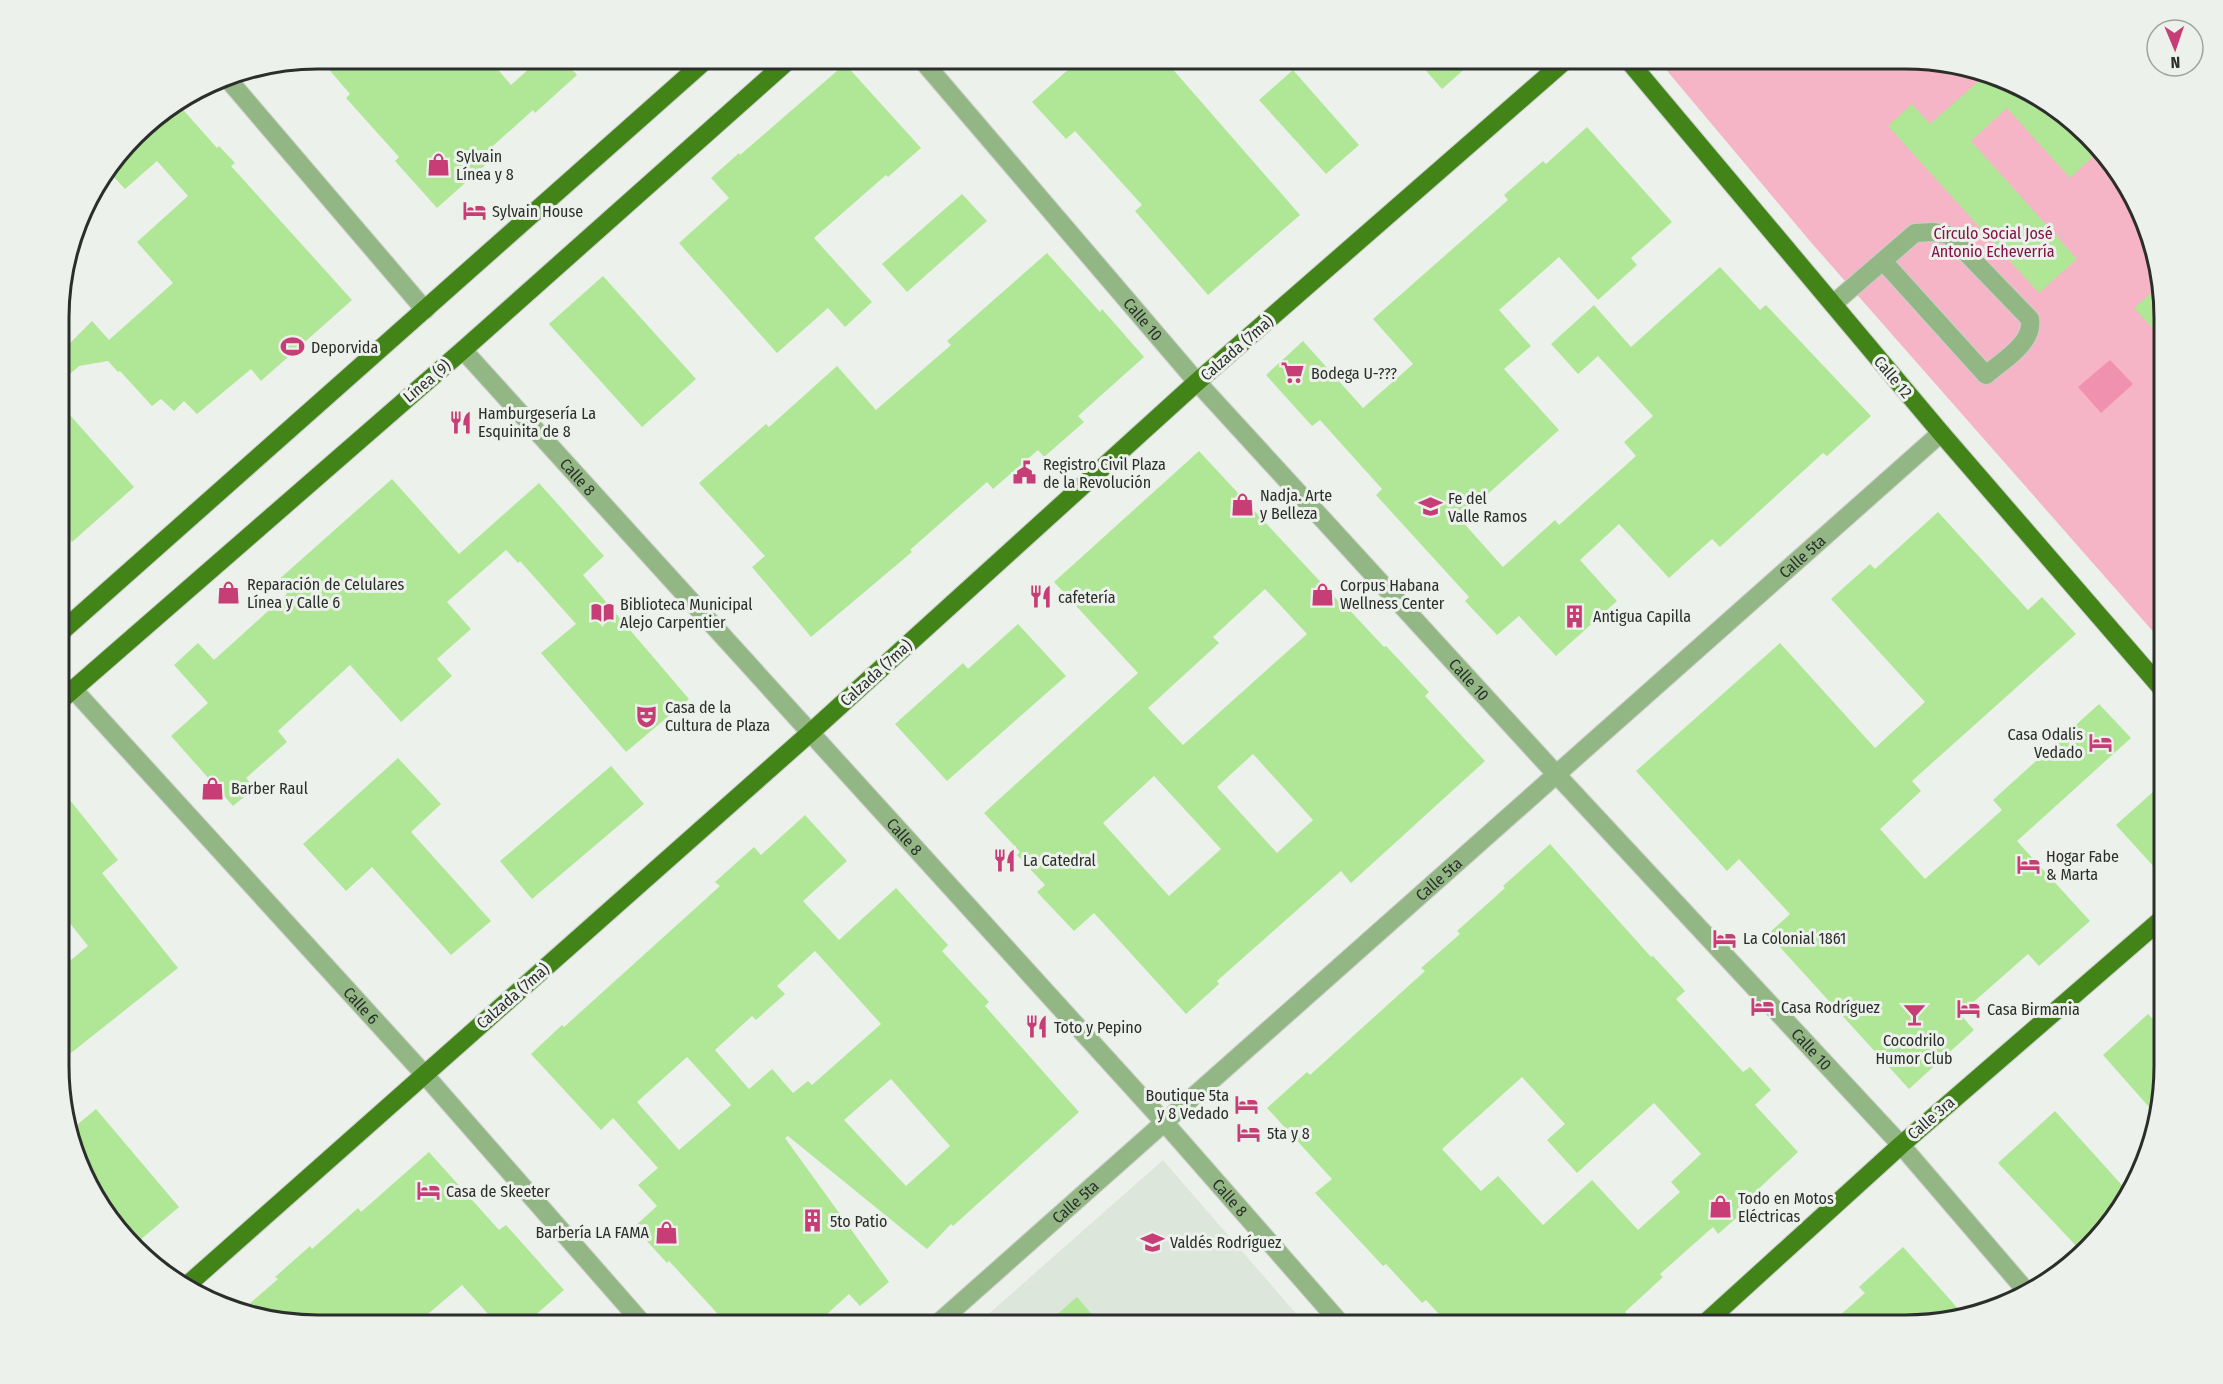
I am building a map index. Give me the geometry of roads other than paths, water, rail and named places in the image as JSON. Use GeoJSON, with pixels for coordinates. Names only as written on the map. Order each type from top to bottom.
{"type":"FeatureCollection","features":[{"type":"Feature","properties":{"kind":"main road"},"geometry":{"type":"LineString","coordinates":[[69,625],[695,69]]}},
{"type":"Feature","properties":{"kind":"main road","name":"Línea (9)"},"geometry":{"type":"LineString","coordinates":[[69,692],[463,350],[778,69]]}},
{"type":"Feature","properties":{"kind":"main road","name":"Calzada (7ma)"},"geometry":{"type":"LineString","coordinates":[[192,1281],[810,733],[1197,382],[1554,69]]}},
{"type":"Feature","properties":{"kind":"main road","name":"Calle 12"},"geometry":{"type":"LineString","coordinates":[[1636,69],[1941,433],[2154,679]]}},
{"type":"Feature","properties":{"kind":"main road","name":"Calle 3ra"},"geometry":{"type":"LineString","coordinates":[[1714,1315],[1901,1145],[2154,926]]}},
{"type":"Feature","properties":{"kind":"street","name":"Calle 10"},"geometry":{"type":"LineString","coordinates":[[930,69],[1197,382],[1901,1145],[2022,1286]]}},
{"type":"Feature","properties":{"kind":"street"},"geometry":{"type":"LineString","coordinates":[[232,84],[425,310]]}},
{"type":"Feature","properties":{"kind":"street"},"geometry":{"type":"LineString","coordinates":[[1833,304],[1883,261],[1916,233],[1935,232],[1949,235],[2030,319],[2031,328],[2025,341],[1986,375],[1883,261]]}},
{"type":"Feature","properties":{"kind":"street","name":"Calle 8"},"geometry":{"type":"LineString","coordinates":[[463,350],[1164,1122],[1333,1315]]}},
{"type":"Feature","properties":{"kind":"street","name":"Calle 5ta"},"geometry":{"type":"LineString","coordinates":[[947,1315],[1941,433]]}},
{"type":"Feature","properties":{"kind":"street","name":"Calle 6"},"geometry":{"type":"LineString","coordinates":[[69,696],[424,1074],[635,1315]]}},
{"type":"Feature","properties":{"kind":"place","name":"Sylvain Línea y 8"},"geometry":{"type":"Point","coordinates":[438,165]}},
{"type":"Feature","properties":{"kind":"place","name":"Sylvain House"},"geometry":{"type":"Point","coordinates":[474,211]}},
{"type":"Feature","properties":{"kind":"place","name":"Deporvida"},"geometry":{"type":"Point","coordinates":[293,347]}},
{"type":"Feature","properties":{"kind":"place","name":"Bodega U-???"},"geometry":{"type":"Point","coordinates":[1293,373]}},
{"type":"Feature","properties":{"kind":"place","name":"Hamburgesería La Esquinita de 8"},"geometry":{"type":"Point","coordinates":[460,422]}},
{"type":"Feature","properties":{"kind":"place","name":"Registro Civil Plaza de la Revolución"},"geometry":{"type":"Point","coordinates":[1025,473]}},
{"type":"Feature","properties":{"kind":"place","name":"Nadja. Arte y Belleza"},"geometry":{"type":"Point","coordinates":[1242,504]}},
{"type":"Feature","properties":{"kind":"place","name":"Fe del Valle Ramos"},"geometry":{"type":"Point","coordinates":[1430,507]}},
{"type":"Feature","properties":{"kind":"place","name":"Reparación de Celulares Línea y Calle 6"},"geometry":{"type":"Point","coordinates":[229,593]}},
{"type":"Feature","properties":{"kind":"place","name":"Corpus Habana Wellness Center"},"geometry":{"type":"Point","coordinates":[1322,594]}},
{"type":"Feature","properties":{"kind":"place","name":"cafetería"},"geometry":{"type":"Point","coordinates":[1040,597]}},
{"type":"Feature","properties":{"kind":"place","name":"Biblioteca Municipal Alejo Carpentier"},"geometry":{"type":"Point","coordinates":[602,613]}},
{"type":"Feature","properties":{"kind":"place","name":"Antigua Capilla"},"geometry":{"type":"Point","coordinates":[1575,616]}},
{"type":"Feature","properties":{"kind":"place","name":"Casa de la Cultura de Plaza"},"geometry":{"type":"Point","coordinates":[647,716]}},
{"type":"Feature","properties":{"kind":"place","name":"Casa Odalis Vedado"},"geometry":{"type":"Point","coordinates":[2101,743]}},
{"type":"Feature","properties":{"kind":"place","name":"Barber Raul"},"geometry":{"type":"Point","coordinates":[213,788]}},
{"type":"Feature","properties":{"kind":"place","name":"La Catedral"},"geometry":{"type":"Point","coordinates":[1005,860]}},
{"type":"Feature","properties":{"kind":"place","name":"Hogar Fabe & Marta"},"geometry":{"type":"Point","coordinates":[2028,865]}},
{"type":"Feature","properties":{"kind":"place","name":"La Colonial 1861"},"geometry":{"type":"Point","coordinates":[1725,938]}},
{"type":"Feature","properties":{"kind":"place","name":"Casa Rodríguez"},"geometry":{"type":"Point","coordinates":[1763,1007]}},
{"type":"Feature","properties":{"kind":"place","name":"Casa Birmania"},"geometry":{"type":"Point","coordinates":[1969,1009]}},
{"type":"Feature","properties":{"kind":"place","name":"Cocodrilo Humor Club"},"geometry":{"type":"Point","coordinates":[1914,1015]}},
{"type":"Feature","properties":{"kind":"place","name":"Toto y Pepino"},"geometry":{"type":"Point","coordinates":[1036,1027]}},
{"type":"Feature","properties":{"kind":"place","name":"Boutique 5ta y 8 Vedado"},"geometry":{"type":"Point","coordinates":[1247,1104]}},
{"type":"Feature","properties":{"kind":"place","name":"5ta y 8"},"geometry":{"type":"Point","coordinates":[1249,1133]}},
{"type":"Feature","properties":{"kind":"place","name":"Casa de Skeeter"},"geometry":{"type":"Point","coordinates":[428,1191]}},
{"type":"Feature","properties":{"kind":"place","name":"Todo en Motos Eléctricas"},"geometry":{"type":"Point","coordinates":[1720,1207]}},
{"type":"Feature","properties":{"kind":"place","name":"5to Patio"},"geometry":{"type":"Point","coordinates":[812,1221]}},
{"type":"Feature","properties":{"kind":"place","name":"Barbería LA FAMA"},"geometry":{"type":"Point","coordinates":[667,1232]}},
{"type":"Feature","properties":{"kind":"place","name":"Valdés Rodríguez"},"geometry":{"type":"Point","coordinates":[1152,1242]}},
{"type":"Feature","properties":{"kind":"park label","name":"Círculo Social José Antonio Echeverría"},"geometry":{"type":"Point","coordinates":[1993,242]}}]}
